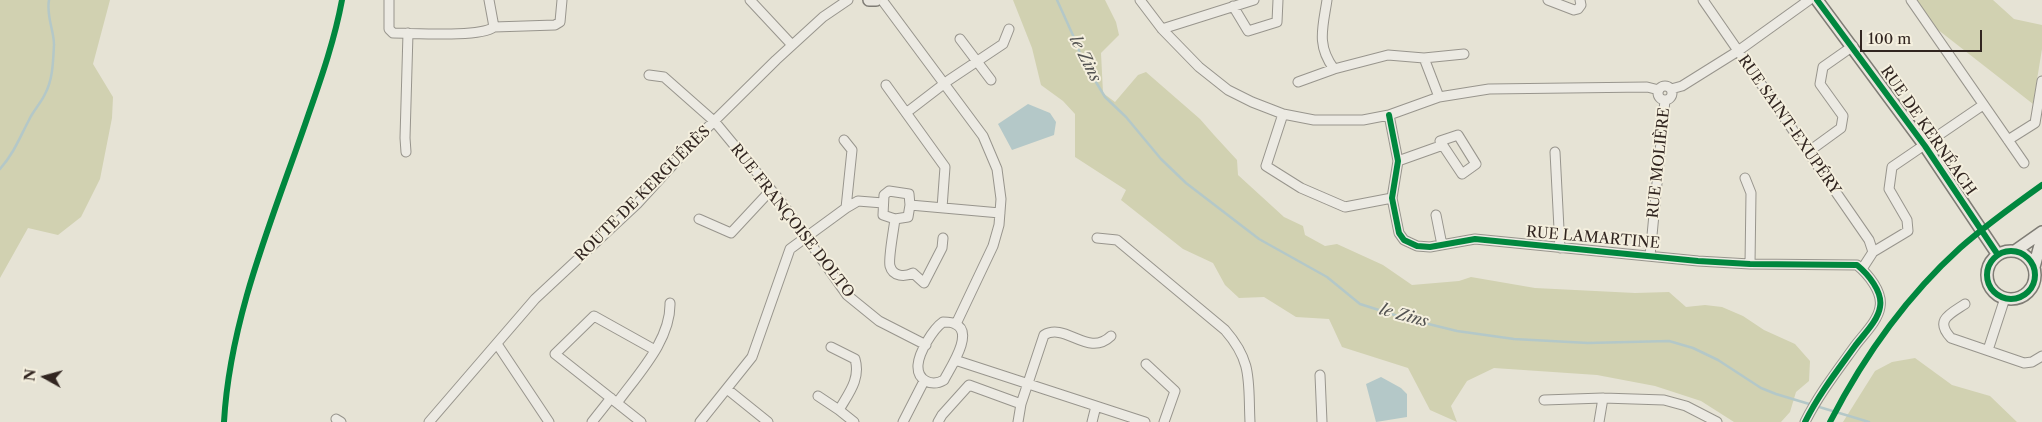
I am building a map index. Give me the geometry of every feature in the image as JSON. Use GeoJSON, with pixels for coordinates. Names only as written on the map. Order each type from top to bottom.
{"type":"FeatureCollection","features":[{"type":"Feature","properties":{"kind":"main road"},"geometry":{"type":"LineString","coordinates":[[869,0],[876,0]]}},
{"type":"Feature","properties":{"kind":"main road","name":"RUE DE KERNÉACH"},"geometry":{"type":"LineString","coordinates":[[1817,0],[1853,46],[1925,146],[1995,250]]}},
{"type":"Feature","properties":{"kind":"main road"},"geometry":{"type":"LineString","coordinates":[[2015,251],[2042,232]]}},
{"type":"Feature","properties":{"kind":"main road"},"geometry":{"type":"LineString","coordinates":[[2034,267],[2026,256],[2015,251],[1995,250],[1989,266],[1988,280],[1994,292],[2005,298],[2013,299],[2027,293],[2034,281],[2034,267],[2042,238]]}},
{"type":"Feature","properties":{"kind":"street"},"geometry":{"type":"LineString","coordinates":[[389,0],[389,29],[393,34],[488,31],[494,27],[555,25],[560,22],[562,0]]}},
{"type":"Feature","properties":{"kind":"street"},"geometry":{"type":"LineString","coordinates":[[489,0],[494,27]]}},
{"type":"Feature","properties":{"kind":"street"},"geometry":{"type":"LineString","coordinates":[[750,0],[792,45]]}},
{"type":"Feature","properties":{"kind":"street","name":"ROUTE DE KERGUÉRÈS"},"geometry":{"type":"LineString","coordinates":[[429,422],[534,299],[637,204],[792,45],[823,17],[848,0]]}},
{"type":"Feature","properties":{"kind":"street"},"geometry":{"type":"LineString","coordinates":[[882,0],[983,136],[997,169],[1001,199],[999,225],[993,246],[956,324]]}},
{"type":"Feature","properties":{"kind":"street"},"geometry":{"type":"LineString","coordinates":[[1140,0],[1162,29],[1199,67],[1228,90],[1283,114],[1314,120],[1363,120],[1390,115],[1439,97],[1490,89],[1647,87],[1659,90]]}},
{"type":"Feature","properties":{"kind":"street"},"geometry":{"type":"LineString","coordinates":[[1162,29],[1254,0]]}},
{"type":"Feature","properties":{"kind":"street"},"geometry":{"type":"LineString","coordinates":[[1232,6],[1248,31],[1277,22],[1278,0]]}},
{"type":"Feature","properties":{"kind":"street"},"geometry":{"type":"LineString","coordinates":[[1327,0],[1322,45],[1325,57],[1334,68]]}},
{"type":"Feature","properties":{"kind":"street"},"geometry":{"type":"LineString","coordinates":[[1550,0],[1574,10],[1578,9],[1580,0]]}},
{"type":"Feature","properties":{"kind":"street","name":"RUE SAINT-EXUPÉRY"},"geometry":{"type":"LineString","coordinates":[[1702,0],[1869,240],[1873,252]]}},
{"type":"Feature","properties":{"kind":"street"},"geometry":{"type":"LineString","coordinates":[[1659,90],[1664,86],[1671,89],[1682,86],[1738,51],[1809,0]]}},
{"type":"Feature","properties":{"kind":"street"},"geometry":{"type":"LineString","coordinates":[[1911,0],[2024,163]]}},
{"type":"Feature","properties":{"kind":"street"},"geometry":{"type":"LineString","coordinates":[[906,113],[944,84],[1003,44],[1010,29]]}},
{"type":"Feature","properties":{"kind":"street"},"geometry":{"type":"LineString","coordinates":[[406,152],[408,34]]}},
{"type":"Feature","properties":{"kind":"street"},"geometry":{"type":"LineString","coordinates":[[960,39],[991,80]]}},
{"type":"Feature","properties":{"kind":"street"},"geometry":{"type":"LineString","coordinates":[[1808,152],[1841,128],[1843,116],[1820,84],[1822,67],[1853,46]]}},
{"type":"Feature","properties":{"kind":"street"},"geometry":{"type":"LineString","coordinates":[[1298,82],[1334,68],[1388,55],[1424,58],[1464,54]]}},
{"type":"Feature","properties":{"kind":"street"},"geometry":{"type":"LineString","coordinates":[[1424,58],[1439,97]]}},
{"type":"Feature","properties":{"kind":"street","name":"RUE FRANÇOISE DOLTO"},"geometry":{"type":"LineString","coordinates":[[649,75],[664,76],[715,122],[771,190],[847,294],[879,321],[926,345]]}},
{"type":"Feature","properties":{"kind":"street"},"geometry":{"type":"LineString","coordinates":[[2008,140],[2035,123],[2042,81]]}},
{"type":"Feature","properties":{"kind":"street"},"geometry":{"type":"LineString","coordinates":[[886,85],[945,167],[942,208]]}},
{"type":"Feature","properties":{"kind":"street"},"geometry":{"type":"LineString","coordinates":[[1659,90],[1660,97],[1665,100],[1671,97],[1671,89]]}},
{"type":"Feature","properties":{"kind":"street","name":"RUE MOLIÈRE"},"geometry":{"type":"LineString","coordinates":[[1650,256],[1665,100]]}},
{"type":"Feature","properties":{"kind":"street"},"geometry":{"type":"LineString","coordinates":[[1805,422],[1817,398],[1870,326],[1880,307],[1880,296],[1877,289],[1862,269],[1873,252],[1908,231],[1908,220],[1889,189],[1892,167],[1983,105]]}},
{"type":"Feature","properties":{"kind":"street"},"geometry":{"type":"LineString","coordinates":[[1283,114],[1266,166],[1300,187],[1345,207],[1392,198]]}},
{"type":"Feature","properties":{"kind":"street","name":"RUE LAMARTINE"},"geometry":{"type":"LineString","coordinates":[[1390,115],[1398,161],[1392,198],[1399,233],[1404,240],[1417,246],[1430,247],[1474,239],[1750,264],[1857,265],[1862,269]]}},
{"type":"Feature","properties":{"kind":"street"},"geometry":{"type":"LineString","coordinates":[[1458,135],[1476,164],[1462,174],[1443,146],[1440,141],[1458,135]]}},
{"type":"Feature","properties":{"kind":"street"},"geometry":{"type":"LineString","coordinates":[[844,140],[852,150],[846,208]]}},
{"type":"Feature","properties":{"kind":"street"},"geometry":{"type":"LineString","coordinates":[[1398,161],[1443,146]]}},
{"type":"Feature","properties":{"kind":"street"},"geometry":{"type":"LineString","coordinates":[[1555,152],[1560,248]]}},
{"type":"Feature","properties":{"kind":"street"},"geometry":{"type":"LineString","coordinates":[[1745,178],[1751,193],[1750,264]]}},
{"type":"Feature","properties":{"kind":"street"},"geometry":{"type":"LineString","coordinates":[[699,219],[731,234],[771,190]]}},
{"type":"Feature","properties":{"kind":"street"},"geometry":{"type":"LineString","coordinates":[[898,191],[909,194],[910,205],[908,217],[895,218],[883,215],[883,203],[886,192],[898,191]]}},
{"type":"Feature","properties":{"kind":"street"},"geometry":{"type":"LineString","coordinates":[[700,422],[752,357],[790,249],[858,201],[883,203]]}},
{"type":"Feature","properties":{"kind":"street"},"geometry":{"type":"LineString","coordinates":[[910,205],[1000,213]]}},
{"type":"Feature","properties":{"kind":"street"},"geometry":{"type":"LineString","coordinates":[[1436,215],[1442,244]]}},
{"type":"Feature","properties":{"kind":"street"},"geometry":{"type":"LineString","coordinates":[[895,218],[890,266],[900,276],[907,276],[913,273],[924,283],[942,248],[943,238]]}},
{"type":"Feature","properties":{"kind":"street"},"geometry":{"type":"LineString","coordinates":[[1097,238],[1117,240],[1225,330],[1238,345],[1243,355],[1248,377],[1250,422]]}},
{"type":"Feature","properties":{"kind":"street"},"geometry":{"type":"LineString","coordinates":[[1988,350],[2005,298]]}},
{"type":"Feature","properties":{"kind":"street"},"geometry":{"type":"LineString","coordinates":[[592,422],[614,400],[655,350],[670,312],[670,303]]}},
{"type":"Feature","properties":{"kind":"street"},"geometry":{"type":"LineString","coordinates":[[1965,304],[1947,316],[1943,323],[1944,331],[1952,338],[2024,362],[2032,362],[2042,356]]}},
{"type":"Feature","properties":{"kind":"street"},"geometry":{"type":"LineString","coordinates":[[641,422],[555,354],[594,316],[655,350]]}},
{"type":"Feature","properties":{"kind":"street"},"geometry":{"type":"LineString","coordinates":[[943,322],[956,324],[963,333],[963,342],[944,380],[932,384],[924,381],[919,373],[918,364],[934,328],[943,322]]}},
{"type":"Feature","properties":{"kind":"street"},"geometry":{"type":"LineString","coordinates":[[1018,422],[1021,404],[1044,335],[1049,332],[1057,332],[1094,344],[1111,336]]}},
{"type":"Feature","properties":{"kind":"street"},"geometry":{"type":"LineString","coordinates":[[497,344],[548,422]]}},
{"type":"Feature","properties":{"kind":"street"},"geometry":{"type":"LineString","coordinates":[[831,346],[855,359],[858,367],[858,377],[838,410]]}},
{"type":"Feature","properties":{"kind":"street"},"geometry":{"type":"LineString","coordinates":[[955,360],[1145,422]]}},
{"type":"Feature","properties":{"kind":"street"},"geometry":{"type":"LineString","coordinates":[[1146,364],[1175,391],[1164,422]]}},
{"type":"Feature","properties":{"kind":"street"},"geometry":{"type":"LineString","coordinates":[[1320,375],[1322,422]]}},
{"type":"Feature","properties":{"kind":"street"},"geometry":{"type":"LineString","coordinates":[[903,422],[924,381]]}},
{"type":"Feature","properties":{"kind":"street"},"geometry":{"type":"LineString","coordinates":[[938,422],[969,385],[1021,404]]}},
{"type":"Feature","properties":{"kind":"street"},"geometry":{"type":"LineString","coordinates":[[727,389],[768,422]]}},
{"type":"Feature","properties":{"kind":"street"},"geometry":{"type":"LineString","coordinates":[[818,396],[854,422]]}},
{"type":"Feature","properties":{"kind":"street"},"geometry":{"type":"LineString","coordinates":[[1599,422],[1603,398]]}},
{"type":"Feature","properties":{"kind":"street"},"geometry":{"type":"LineString","coordinates":[[1544,400],[1603,398],[1664,400],[1686,406],[1704,420],[1717,422]]}},
{"type":"Feature","properties":{"kind":"street"},"geometry":{"type":"LineString","coordinates":[[1092,422],[1096,406]]}},
{"type":"Feature","properties":{"kind":"green space"},"geometry":{"type":"Polygon","coordinates":[[[0,0],[110,0],[93,64],[113,97],[112,118],[100,179],[81,217],[58,235],[28,228],[0,278],[0,0]]]}},
{"type":"Feature","properties":{"kind":"green space"},"geometry":{"type":"Polygon","coordinates":[[[1013,0],[1105,0],[1116,22],[1119,35],[1101,53],[1103,93],[1115,102],[1138,75],[1146,72],[1200,119],[1237,160],[1238,175],[1284,217],[1303,226],[1305,235],[1325,246],[1337,244],[1383,265],[1412,285],[1459,281],[1471,277],[1535,288],[1635,293],[1669,292],[1686,307],[1705,305],[1722,307],[1743,316],[1764,330],[1795,344],[1810,361],[1809,381],[1796,392],[1790,412],[1781,422],[1734,422],[1701,401],[1655,386],[1597,375],[1494,368],[1467,381],[1451,406],[1457,422],[1430,410],[1408,368],[1342,347],[1329,319],[1296,317],[1264,297],[1239,298],[1225,285],[1213,263],[1183,249],[1121,200],[1126,190],[1075,157],[1075,114],[1063,101],[1041,85],[1032,48],[1013,0]]]}},
{"type":"Feature","properties":{"kind":"green space"},"geometry":{"type":"Polygon","coordinates":[[[1917,0],[1993,0],[2014,19],[2042,25],[2042,49],[2033,104],[1937,29],[1917,0]]]}},
{"type":"Feature","properties":{"kind":"green space"},"geometry":{"type":"Polygon","coordinates":[[[1915,358],[1952,385],[1990,396],[2017,422],[1843,422],[1875,371],[1892,362],[1915,358]]]}},
{"type":"Feature","properties":{"kind":"shaded area"},"geometry":{"type":"Polygon","coordinates":[[[1028,104],[1050,113],[1056,122],[1054,135],[1012,150],[998,124],[1028,104]]]}},
{"type":"Feature","properties":{"kind":"shaded area"},"geometry":{"type":"Polygon","coordinates":[[[1381,377],[1401,388],[1407,394],[1407,417],[1376,422],[1366,384],[1381,377]]]}},
{"type":"Feature","properties":{"kind":"waterway"},"geometry":{"type":"LineString","coordinates":[[0,169],[13,151],[50,82],[54,45],[48,6],[49,0]]}},
{"type":"Feature","properties":{"kind":"waterway","name":"le Zins"},"geometry":{"type":"LineString","coordinates":[[1057,0],[1081,57],[1105,97],[1126,117],[1161,159],[1186,183],[1259,239],[1327,277],[1360,304],[1404,318],[1457,331],[1514,339],[1588,343],[1669,341],[1693,348],[1718,360],[1761,388],[1869,422]]}},
{"type":"Feature","properties":{"kind":"cycle path"},"geometry":{"type":"LineString","coordinates":[[224,422],[228,382],[245,304],[256,265],[323,71],[342,0]]}},
{"type":"Feature","properties":{"kind":"cycle path"},"geometry":{"type":"LineString","coordinates":[[1817,0],[1925,146],[1998,255]]}},
{"type":"Feature","properties":{"kind":"cycle path"},"geometry":{"type":"LineString","coordinates":[[1389,115],[1398,161],[1392,198],[1399,233],[1404,240],[1417,246],[1430,247],[1475,239],[1698,261],[1750,264],[1857,265],[1866,273],[1877,289],[1880,301],[1879,312],[1870,328],[1828,383],[1805,422]]}},
{"type":"Feature","properties":{"kind":"cycle path"},"geometry":{"type":"LineString","coordinates":[[1830,422],[1872,351],[1922,286],[1960,248],[2000,215],[2042,185]]}},
{"type":"Feature","properties":{"kind":"cycle path"},"geometry":{"type":"LineString","coordinates":[[2011,251],[2020,253],[2028,258],[2033,266],[2035,275],[2033,284],[2028,292],[2020,297],[2011,299],[2002,297],[1994,292],[1989,284],[1987,275],[1989,266],[1994,258],[2002,253],[2011,251]]}}]}
